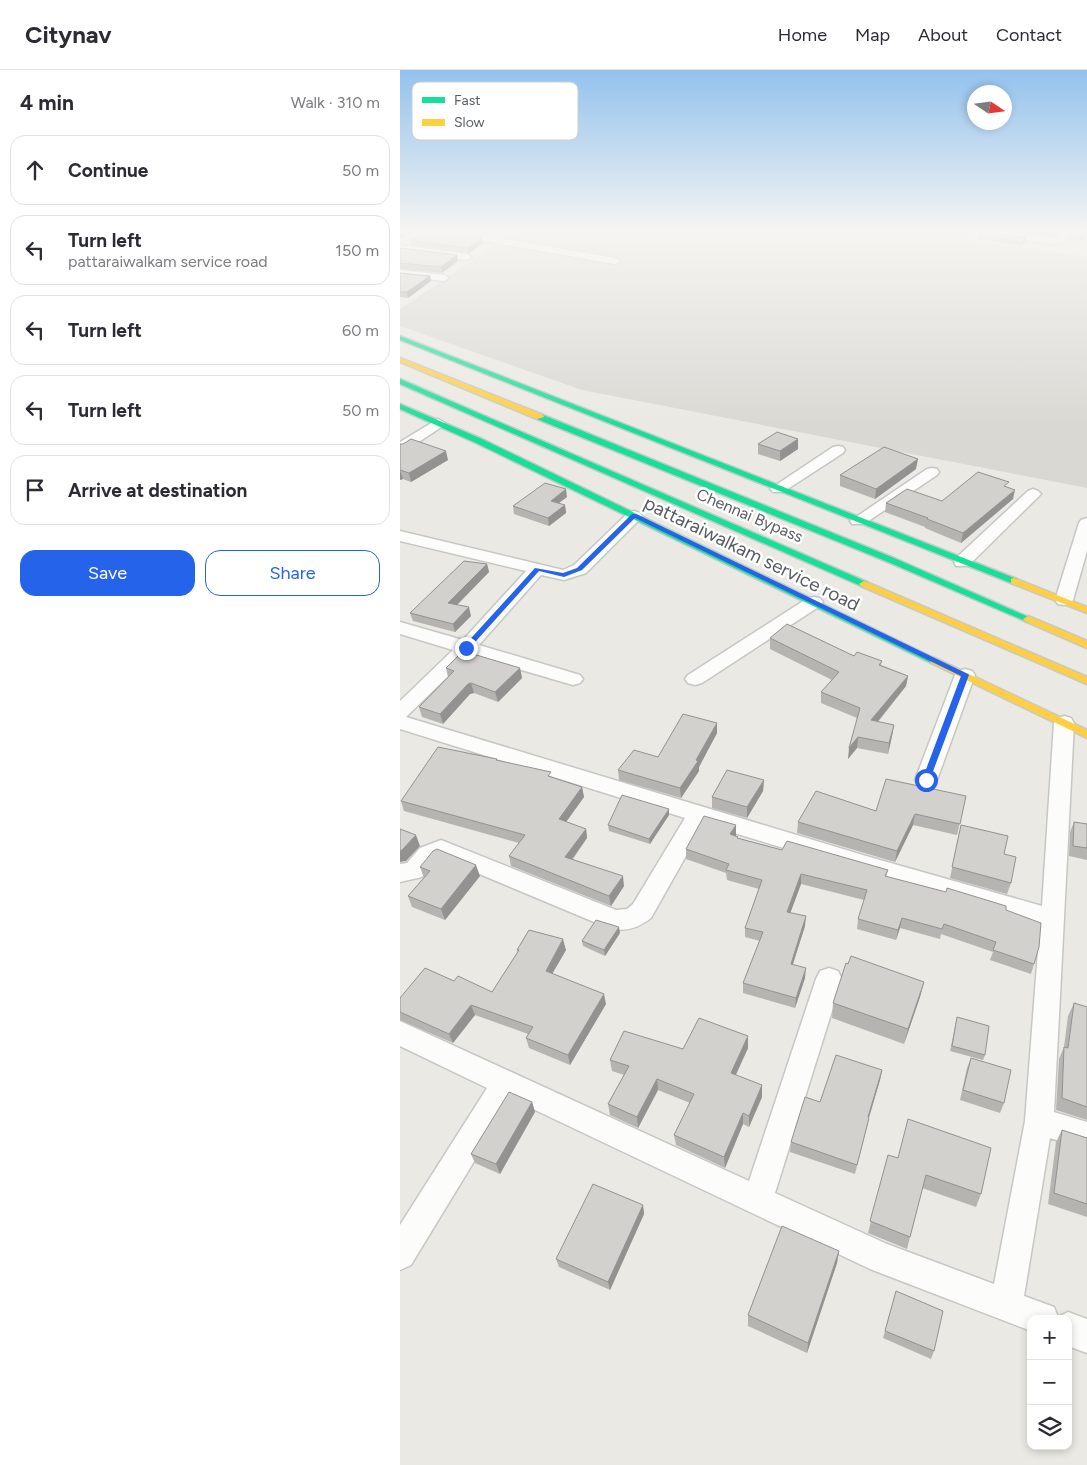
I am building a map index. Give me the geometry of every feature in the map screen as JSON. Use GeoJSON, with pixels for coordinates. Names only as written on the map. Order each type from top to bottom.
{"type":"FeatureCollection","features":[{"type":"Feature","properties":{"kind":"main road"},"geometry":{"type":"LineString","coordinates":[[400,338],[1087,610]]}},
{"type":"Feature","properties":{"kind":"main road","name":"Chennai Bypass"},"geometry":{"type":"LineString","coordinates":[[400,360],[891,560],[1087,645]]}},
{"type":"Feature","properties":{"kind":"main road","name":"Chennai Bypass"},"geometry":{"type":"LineString","coordinates":[[400,382],[1087,680]]}},
{"type":"Feature","properties":{"kind":"main road","name":"pattaraiwalkam service road"},"geometry":{"type":"LineString","coordinates":[[400,406],[634,516],[1087,734]]}},
{"type":"Feature","properties":{"kind":"street"},"geometry":{"type":"LineString","coordinates":[[400,448],[438,423]]}},
{"type":"Feature","properties":{"kind":"street"},"geometry":{"type":"LineString","coordinates":[[778,489],[838,450]]}},
{"type":"Feature","properties":{"kind":"street"},"geometry":{"type":"LineString","coordinates":[[858,520],[932,472]]}},
{"type":"Feature","properties":{"kind":"street"},"geometry":{"type":"LineString","coordinates":[[962,562],[1033,494]]}},
{"type":"Feature","properties":{"kind":"street"},"geometry":{"type":"LineString","coordinates":[[400,536],[564,575],[580,569],[634,516]]}},
{"type":"Feature","properties":{"kind":"street"},"geometry":{"type":"LineString","coordinates":[[1064,600],[1087,523]]}},
{"type":"Feature","properties":{"kind":"street"},"geometry":{"type":"LineString","coordinates":[[400,712],[466,648],[537,569]]}},
{"type":"Feature","properties":{"kind":"street"},"geometry":{"type":"LineString","coordinates":[[696,679],[814,602]]}},
{"type":"Feature","properties":{"kind":"street"},"geometry":{"type":"LineString","coordinates":[[400,628],[573,678]]}},
{"type":"Feature","properties":{"kind":"street"},"geometry":{"type":"LineString","coordinates":[[926,780],[965,675]]}},
{"type":"Feature","properties":{"kind":"street"},"geometry":{"type":"LineString","coordinates":[[400,722],[1053,919]]}},
{"type":"Feature","properties":{"kind":"street"},"geometry":{"type":"LineString","coordinates":[[1006,1306],[1039,1121],[1064,723]]}},
{"type":"Feature","properties":{"kind":"street"},"geometry":{"type":"LineString","coordinates":[[400,874],[414,871],[428,854],[441,849],[615,920],[632,919],[642,911],[699,813]]}},
{"type":"Feature","properties":{"kind":"street"},"geometry":{"type":"LineString","coordinates":[[758,1200],[829,979]]}},
{"type":"Feature","properties":{"kind":"street"},"geometry":{"type":"LineString","coordinates":[[400,1033],[881,1258],[1031,1315]]}},
{"type":"Feature","properties":{"kind":"street"},"geometry":{"type":"LineString","coordinates":[[400,1254],[506,1082]]}},
{"type":"Feature","properties":{"kind":"street"},"geometry":{"type":"LineString","coordinates":[[1039,1121],[1087,1136]]}},
{"type":"Feature","properties":{"kind":"street"},"geometry":{"type":"LineString","coordinates":[[1072,1330],[1087,1336]]}},
{"type":"Feature","properties":{"kind":"shaded area"},"geometry":{"type":"Polygon","coordinates":[[[418,297],[1087,297],[1087,488],[582,390],[400,326],[400,309],[418,297]]]}},
{"type":"Feature","properties":{"kind":"building"},"geometry":{"type":"Polygon","coordinates":[[[777,432],[798,439],[780,451],[758,444],[777,432]]]}},
{"type":"Feature","properties":{"kind":"building"},"geometry":{"type":"Polygon","coordinates":[[[411,439],[446,451],[409,473],[400,470],[400,444],[411,439]]]}},
{"type":"Feature","properties":{"kind":"building"},"geometry":{"type":"Polygon","coordinates":[[[884,447],[918,459],[876,489],[840,475],[884,447]]]}},
{"type":"Feature","properties":{"kind":"building"},"geometry":{"type":"Polygon","coordinates":[[[978,472],[1009,482],[1004,486],[1015,490],[963,533],[886,503],[907,489],[942,501],[978,472]]]}},
{"type":"Feature","properties":{"kind":"building"},"geometry":{"type":"Polygon","coordinates":[[[545,483],[566,489],[551,501],[565,505],[548,518],[513,506],[545,483]]]}},
{"type":"Feature","properties":{"kind":"building"},"geometry":{"type":"Polygon","coordinates":[[[464,561],[487,564],[448,603],[469,607],[453,624],[410,613],[464,561]]]}},
{"type":"Feature","properties":{"kind":"building"},"geometry":{"type":"Polygon","coordinates":[[[787,624],[854,656],[857,652],[882,661],[879,665],[908,676],[871,720],[894,725],[889,743],[858,737],[849,748],[860,708],[821,692],[839,672],[770,638],[787,624]]]}},
{"type":"Feature","properties":{"kind":"building"},"geometry":{"type":"Polygon","coordinates":[[[463,651],[520,668],[495,692],[471,683],[468,684],[440,714],[419,707],[454,671],[446,668],[463,651]]]}},
{"type":"Feature","properties":{"kind":"building"},"geometry":{"type":"Polygon","coordinates":[[[683,714],[717,723],[696,760],[698,761],[680,788],[618,770],[634,750],[658,757],[683,714]]]}},
{"type":"Feature","properties":{"kind":"building"},"geometry":{"type":"Polygon","coordinates":[[[438,747],[551,772],[548,776],[582,787],[559,819],[586,829],[565,857],[623,876],[609,896],[509,856],[525,835],[401,801],[438,747]]]}},
{"type":"Feature","properties":{"kind":"building"},"geometry":{"type":"Polygon","coordinates":[[[727,770],[764,780],[747,807],[712,797],[727,770]]]}},
{"type":"Feature","properties":{"kind":"building"},"geometry":{"type":"Polygon","coordinates":[[[886,779],[966,796],[960,824],[915,814],[897,851],[798,822],[816,791],[876,811],[886,779]]]}},
{"type":"Feature","properties":{"kind":"building"},"geometry":{"type":"Polygon","coordinates":[[[622,795],[669,809],[649,839],[608,825],[622,795]]]}},
{"type":"Feature","properties":{"kind":"building"},"geometry":{"type":"Polygon","coordinates":[[[704,816],[736,825],[730,834],[737,838],[782,850],[787,841],[888,870],[885,876],[946,892],[947,888],[1006,906],[1006,910],[1041,923],[1039,947],[1034,964],[993,950],[996,942],[944,924],[942,929],[902,918],[898,930],[858,919],[867,890],[801,874],[787,912],[806,916],[791,964],[806,968],[796,998],[743,983],[763,932],[745,928],[762,880],[726,870],[729,864],[686,849],[704,816]]]}},
{"type":"Feature","properties":{"kind":"building"},"geometry":{"type":"Polygon","coordinates":[[[1074,822],[1087,824],[1087,848],[1073,846],[1074,822]]]}},
{"type":"Feature","properties":{"kind":"building"},"geometry":{"type":"Polygon","coordinates":[[[961,825],[1008,836],[1004,854],[1016,857],[1011,883],[952,867],[961,825]]]}},
{"type":"Feature","properties":{"kind":"building"},"geometry":{"type":"Polygon","coordinates":[[[400,829],[416,835],[400,851],[400,829]]]}},
{"type":"Feature","properties":{"kind":"building"},"geometry":{"type":"Polygon","coordinates":[[[437,849],[476,865],[441,909],[408,896],[430,871],[420,867],[433,851],[437,849]]]}},
{"type":"Feature","properties":{"kind":"building"},"geometry":{"type":"Polygon","coordinates":[[[596,920],[619,927],[604,950],[582,941],[596,920]]]}},
{"type":"Feature","properties":{"kind":"building"},"geometry":{"type":"Polygon","coordinates":[[[529,930],[563,939],[546,971],[604,994],[568,1055],[526,1038],[533,1027],[471,1005],[449,1034],[400,1012],[400,998],[425,968],[454,981],[458,976],[492,992],[519,950],[517,950],[529,930]]]}},
{"type":"Feature","properties":{"kind":"building"},"geometry":{"type":"Polygon","coordinates":[[[851,956],[924,982],[908,1029],[833,1003],[846,963],[848,964],[851,956]]]}},
{"type":"Feature","properties":{"kind":"building"},"geometry":{"type":"Polygon","coordinates":[[[1074,1003],[1087,1007],[1087,1107],[1062,1098],[1064,1047],[1068,1048],[1074,1003]]]}},
{"type":"Feature","properties":{"kind":"building"},"geometry":{"type":"Polygon","coordinates":[[[957,1017],[989,1026],[985,1055],[952,1046],[957,1017]]]}},
{"type":"Feature","properties":{"kind":"building"},"geometry":{"type":"Polygon","coordinates":[[[699,1018],[748,1036],[731,1073],[762,1085],[749,1116],[743,1113],[724,1157],[674,1135],[694,1094],[657,1079],[637,1117],[608,1104],[629,1066],[610,1060],[624,1031],[683,1049],[699,1018]]]}},
{"type":"Feature","properties":{"kind":"building"},"geometry":{"type":"Polygon","coordinates":[[[836,1055],[882,1070],[868,1117],[857,1165],[791,1142],[805,1097],[820,1102],[836,1055]]]}},
{"type":"Feature","properties":{"kind":"building"},"geometry":{"type":"Polygon","coordinates":[[[971,1058],[1011,1070],[1004,1103],[963,1090],[971,1058]]]}},
{"type":"Feature","properties":{"kind":"building"},"geometry":{"type":"Polygon","coordinates":[[[509,1092],[532,1102],[496,1164],[471,1154],[509,1092]]]}},
{"type":"Feature","properties":{"kind":"building"},"geometry":{"type":"Polygon","coordinates":[[[908,1119],[991,1148],[981,1194],[926,1175],[910,1237],[870,1221],[888,1155],[898,1158],[908,1119]]]}},
{"type":"Feature","properties":{"kind":"building"},"geometry":{"type":"Polygon","coordinates":[[[1062,1130],[1087,1138],[1087,1204],[1054,1193],[1062,1130]]]}},
{"type":"Feature","properties":{"kind":"building"},"geometry":{"type":"Polygon","coordinates":[[[593,1184],[643,1205],[608,1282],[556,1259],[593,1184]]]}},
{"type":"Feature","properties":{"kind":"building"},"geometry":{"type":"Polygon","coordinates":[[[782,1226],[839,1251],[808,1343],[748,1315],[782,1226]]]}},
{"type":"Feature","properties":{"kind":"building"},"geometry":{"type":"Polygon","coordinates":[[[896,1291],[943,1311],[934,1351],[885,1331],[896,1291]]]}},
{"type":"Feature","properties":{"kind":"traffic: fast"},"geometry":{"type":"LineString","coordinates":[[400,338],[1014,581]]}},
{"type":"Feature","properties":{"kind":"traffic: fast"},"geometry":{"type":"LineString","coordinates":[[400,381],[864,584]]}},
{"type":"Feature","properties":{"kind":"traffic: fast"},"geometry":{"type":"LineString","coordinates":[[400,406],[479,441],[935,661]]}},
{"type":"Feature","properties":{"kind":"traffic: fast"},"geometry":{"type":"LineString","coordinates":[[540,417],[891,560],[1028,619]]}},
{"type":"Feature","properties":{"kind":"traffic: slow"},"geometry":{"type":"LineString","coordinates":[[400,360],[540,417]]}},
{"type":"Feature","properties":{"kind":"traffic: slow"},"geometry":{"type":"LineString","coordinates":[[1014,581],[1087,610]]}},
{"type":"Feature","properties":{"kind":"traffic: slow"},"geometry":{"type":"LineString","coordinates":[[864,584],[1087,681]]}},
{"type":"Feature","properties":{"kind":"traffic: slow"},"geometry":{"type":"LineString","coordinates":[[1028,619],[1087,645]]}},
{"type":"Feature","properties":{"kind":"traffic: slow"},"geometry":{"type":"LineString","coordinates":[[935,661],[1087,734]]}},
{"type":"Feature","properties":{"kind":"route"},"geometry":{"type":"LineString","coordinates":[[466,648],[537,569],[564,575],[580,569],[634,516],[965,675],[926,780]]}}]}
